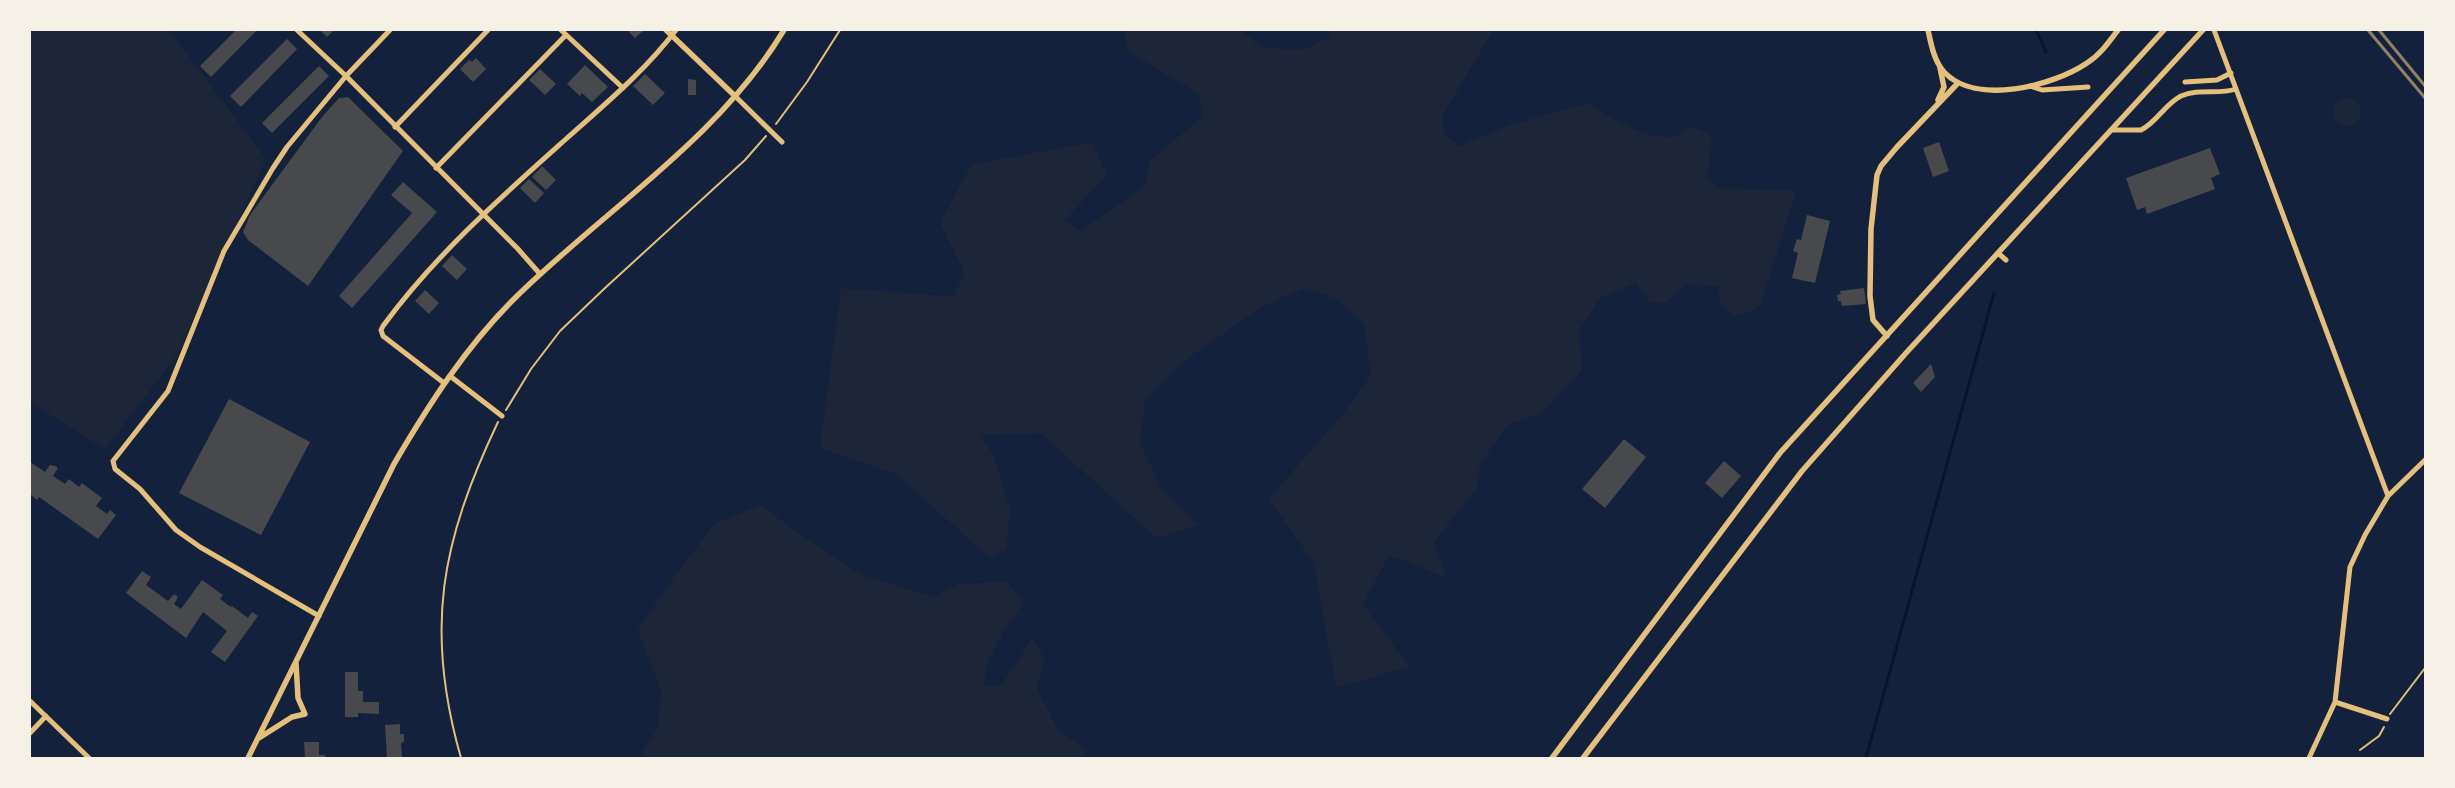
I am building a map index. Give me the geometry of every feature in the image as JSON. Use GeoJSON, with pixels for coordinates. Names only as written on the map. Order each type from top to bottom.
{"type":"FeatureCollection","features":[{"type":"Feature","properties":{"kind":"street"},"geometry":{"type":"LineString","coordinates":[[296,30],[346,76],[540,274]]}},
{"type":"Feature","properties":{"kind":"street"},"geometry":{"type":"LineString","coordinates":[[318,616],[200,547],[176,530],[140,489],[115,469],[114,457],[155,410],[175,378],[224,250],[287,147],[346,76],[390,30]]}},
{"type":"Feature","properties":{"kind":"street"},"geometry":{"type":"LineString","coordinates":[[395,128],[488,30]]}},
{"type":"Feature","properties":{"kind":"street"},"geometry":{"type":"LineString","coordinates":[[561,30],[623,88]]}},
{"type":"Feature","properties":{"kind":"street"},"geometry":{"type":"LineString","coordinates":[[666,30],[782,142]]}},
{"type":"Feature","properties":{"kind":"street"},"geometry":{"type":"LineString","coordinates":[[444,383],[411,360],[383,336],[381,330],[430,269],[482,214],[623,88],[676,30]]}},
{"type":"Feature","properties":{"kind":"street"},"geometry":{"type":"LineString","coordinates":[[248,758],[394,464],[418,422],[444,383],[496,317],[540,274],[654,174],[735,96],[763,62],[784,30]]}},
{"type":"Feature","properties":{"kind":"street"},"geometry":{"type":"LineString","coordinates":[[1928,30],[1934,53],[1940,66],[1943,90],[1936,104]]}},
{"type":"Feature","properties":{"kind":"street"},"geometry":{"type":"LineString","coordinates":[[1940,66],[1958,83],[1981,89],[1996,91],[2029,86],[2071,73],[2088,62],[2108,43],[2118,30]]}},
{"type":"Feature","properties":{"kind":"street"},"geometry":{"type":"LineString","coordinates":[[1552,758],[1780,453],[2164,30]]}},
{"type":"Feature","properties":{"kind":"street"},"geometry":{"type":"LineString","coordinates":[[1583,758],[1802,470],[2203,30]]}},
{"type":"Feature","properties":{"kind":"street"},"geometry":{"type":"LineString","coordinates":[[2214,30],[2388,496]]}},
{"type":"Feature","properties":{"kind":"street"},"geometry":{"type":"LineString","coordinates":[[436,168],[566,34]]}},
{"type":"Feature","properties":{"kind":"street"},"geometry":{"type":"LineString","coordinates":[[2185,82],[2217,80],[2230,73]]}},
{"type":"Feature","properties":{"kind":"street"},"geometry":{"type":"LineString","coordinates":[[1886,336],[1873,320],[1870,296],[1871,229],[1877,175],[1881,166],[1936,104],[1958,83]]}},
{"type":"Feature","properties":{"kind":"street"},"geometry":{"type":"LineString","coordinates":[[2029,86],[2042,90],[2088,87]]}},
{"type":"Feature","properties":{"kind":"street"},"geometry":{"type":"LineString","coordinates":[[2112,130],[2141,130],[2173,102],[2189,93],[2226,92],[2236,89]]}},
{"type":"Feature","properties":{"kind":"street"},"geometry":{"type":"LineString","coordinates":[[1998,253],[2006,260]]}},
{"type":"Feature","properties":{"kind":"street"},"geometry":{"type":"LineString","coordinates":[[450,376],[502,416]]}},
{"type":"Feature","properties":{"kind":"street"},"geometry":{"type":"LineString","coordinates":[[2309,758],[2335,702],[2348,572],[2365,535],[2388,496],[2425,460]]}},
{"type":"Feature","properties":{"kind":"street"},"geometry":{"type":"LineString","coordinates":[[257,740],[292,718],[305,714],[298,698],[296,661]]}},
{"type":"Feature","properties":{"kind":"street"},"geometry":{"type":"LineString","coordinates":[[30,701],[89,758]]}},
{"type":"Feature","properties":{"kind":"street"},"geometry":{"type":"LineString","coordinates":[[2335,702],[2387,719]]}},
{"type":"Feature","properties":{"kind":"street"},"geometry":{"type":"LineString","coordinates":[[30,733],[46,716]]}},
{"type":"Feature","properties":{"kind":"path"},"geometry":{"type":"LineString","coordinates":[[776,124],[826,55],[840,30]]}},
{"type":"Feature","properties":{"kind":"path"},"geometry":{"type":"LineString","coordinates":[[460,758],[442,678],[440,630],[443,586],[453,536],[473,476],[502,416],[531,369],[560,331],[745,160],[770,132]]}},
{"type":"Feature","properties":{"kind":"path"},"geometry":{"type":"LineString","coordinates":[[2360,750],[2379,736],[2387,719],[2412,682],[2425,668]]}},
{"type":"Feature","properties":{"kind":"shaded area"},"geometry":{"type":"Polygon","coordinates":[[[30,30],[169,30],[266,159],[177,355],[105,449],[30,402],[30,30]]]}},
{"type":"Feature","properties":{"kind":"shaded area"},"geometry":{"type":"Polygon","coordinates":[[[1125,30],[1242,30],[1260,47],[1305,49],[1329,37],[1331,30],[1493,30],[1442,117],[1445,135],[1460,146],[1510,125],[1587,103],[1625,125],[1655,136],[1672,137],[1689,128],[1695,128],[1712,137],[1707,180],[1722,188],[1796,191],[1761,304],[1753,311],[1735,315],[1721,306],[1718,286],[1686,284],[1666,303],[1650,303],[1636,283],[1601,297],[1579,331],[1582,370],[1541,414],[1508,424],[1480,464],[1477,488],[1434,542],[1447,578],[1389,555],[1363,604],[1410,667],[1336,687],[1314,563],[1269,499],[1345,411],[1371,375],[1364,324],[1337,299],[1304,288],[1263,306],[1187,359],[1145,400],[1140,442],[1161,488],[1199,525],[1156,538],[1041,433],[980,435],[993,454],[1010,510],[1006,549],[989,557],[896,474],[820,448],[841,288],[953,297],[965,273],[940,223],[971,165],[1091,142],[1107,175],[1064,221],[1081,231],[1146,185],[1149,162],[1203,116],[1199,94],[1127,51],[1125,30]]]}},
{"type":"Feature","properties":{"kind":"shaded area"},"geometry":{"type":"Polygon","coordinates":[[[2347,98],[2357,102],[2361,112],[2357,122],[2347,126],[2337,122],[2333,112],[2337,102],[2347,98]]]}},
{"type":"Feature","properties":{"kind":"shaded area"},"geometry":{"type":"Polygon","coordinates":[[[761,505],[792,529],[862,575],[933,597],[958,584],[1007,582],[1024,602],[1004,630],[986,666],[984,686],[1000,686],[1017,663],[1032,637],[1045,660],[1036,687],[1058,730],[1086,750],[1084,758],[645,758],[642,753],[658,727],[661,690],[638,630],[669,584],[715,523],[761,505]]]}},
{"type":"Feature","properties":{"kind":"building"},"geometry":{"type":"Polygon","coordinates":[[[236,30],[257,30],[211,77],[200,66],[236,30]]]}},
{"type":"Feature","properties":{"kind":"building"},"geometry":{"type":"Polygon","coordinates":[[[320,30],[334,30],[327,37],[320,30]]]}},
{"type":"Feature","properties":{"kind":"building"},"geometry":{"type":"Polygon","coordinates":[[[631,30],[644,30],[635,38],[629,32],[631,30]]]}},
{"type":"Feature","properties":{"kind":"building"},"geometry":{"type":"Polygon","coordinates":[[[287,39],[297,49],[241,107],[230,96],[287,39]]]}},
{"type":"Feature","properties":{"kind":"building"},"geometry":{"type":"Polygon","coordinates":[[[476,58],[486,69],[473,82],[460,69],[469,60],[472,62],[476,58]]]}},
{"type":"Feature","properties":{"kind":"building"},"geometry":{"type":"Polygon","coordinates":[[[585,65],[608,87],[592,102],[582,93],[580,96],[567,84],[585,65]]]}},
{"type":"Feature","properties":{"kind":"building"},"geometry":{"type":"Polygon","coordinates":[[[319,66],[329,76],[272,133],[262,123],[319,66]]]}},
{"type":"Feature","properties":{"kind":"building"},"geometry":{"type":"Polygon","coordinates":[[[540,69],[556,84],[545,95],[529,80],[540,69]]]}},
{"type":"Feature","properties":{"kind":"building"},"geometry":{"type":"Polygon","coordinates":[[[645,74],[665,93],[653,105],[633,86],[645,74]]]}},
{"type":"Feature","properties":{"kind":"building"},"geometry":{"type":"Polygon","coordinates":[[[688,79],[696,80],[696,95],[688,95],[688,79]]]}},
{"type":"Feature","properties":{"kind":"building"},"geometry":{"type":"Polygon","coordinates":[[[348,97],[403,151],[308,286],[248,240],[243,232],[250,215],[322,117],[339,98],[348,97]]]}},
{"type":"Feature","properties":{"kind":"building"},"geometry":{"type":"Polygon","coordinates":[[[1939,142],[1949,171],[1933,177],[1923,148],[1939,142]]]}},
{"type":"Feature","properties":{"kind":"building"},"geometry":{"type":"Polygon","coordinates":[[[2210,148],[2220,174],[2211,178],[2215,189],[2147,214],[2145,207],[2137,210],[2126,178],[2210,148]]]}},
{"type":"Feature","properties":{"kind":"building"},"geometry":{"type":"Polygon","coordinates":[[[542,166],[556,180],[546,190],[532,177],[542,166]]]}},
{"type":"Feature","properties":{"kind":"building"},"geometry":{"type":"Polygon","coordinates":[[[529,179],[544,193],[535,203],[520,188],[529,179]]]}},
{"type":"Feature","properties":{"kind":"building"},"geometry":{"type":"Polygon","coordinates":[[[403,182],[437,212],[352,308],[339,296],[412,213],[391,195],[403,182]]]}},
{"type":"Feature","properties":{"kind":"building"},"geometry":{"type":"Polygon","coordinates":[[[1807,215],[1830,221],[1815,283],[1792,278],[1798,253],[1793,251],[1797,239],[1801,240],[1807,215]]]}},
{"type":"Feature","properties":{"kind":"building"},"geometry":{"type":"Polygon","coordinates":[[[452,255],[467,269],[457,280],[442,266],[452,255]]]}},
{"type":"Feature","properties":{"kind":"building"},"geometry":{"type":"Polygon","coordinates":[[[1864,288],[1866,304],[1842,306],[1841,301],[1838,301],[1837,295],[1841,294],[1840,291],[1864,288]]]}},
{"type":"Feature","properties":{"kind":"building"},"geometry":{"type":"Polygon","coordinates":[[[425,290],[439,303],[429,314],[415,301],[425,290]]]}},
{"type":"Feature","properties":{"kind":"building"},"geometry":{"type":"Polygon","coordinates":[[[1931,364],[1935,377],[1921,392],[1913,383],[1931,364]]]}},
{"type":"Feature","properties":{"kind":"building"},"geometry":{"type":"Polygon","coordinates":[[[229,399],[310,442],[261,535],[179,493],[229,399]]]}},
{"type":"Feature","properties":{"kind":"building"},"geometry":{"type":"Polygon","coordinates":[[[1624,439],[1646,457],[1605,508],[1582,489],[1624,439]]]}},
{"type":"Feature","properties":{"kind":"building"},"geometry":{"type":"Polygon","coordinates":[[[1724,461],[1741,476],[1722,498],[1705,483],[1724,461]]]}},
{"type":"Feature","properties":{"kind":"building"},"geometry":{"type":"Polygon","coordinates":[[[30,462],[45,472],[50,465],[55,466],[58,468],[53,476],[65,484],[69,479],[79,487],[82,483],[102,498],[96,506],[107,514],[110,510],[116,515],[98,539],[39,497],[37,500],[30,494],[30,462]]]}},
{"type":"Feature","properties":{"kind":"building"},"geometry":{"type":"Polygon","coordinates":[[[142,571],[151,577],[146,585],[168,601],[174,594],[178,597],[174,604],[181,609],[202,580],[223,595],[220,599],[248,618],[252,612],[258,616],[225,662],[211,652],[227,631],[203,612],[186,638],[126,593],[142,571]]]}},
{"type":"Feature","properties":{"kind":"building"},"geometry":{"type":"Polygon","coordinates":[[[345,672],[358,672],[358,691],[363,691],[363,702],[379,702],[379,714],[358,713],[358,717],[345,717],[345,672]]]}},
{"type":"Feature","properties":{"kind":"building"},"geometry":{"type":"Polygon","coordinates":[[[400,724],[400,734],[404,734],[404,742],[401,743],[402,758],[387,758],[385,725],[400,724]]]}},
{"type":"Feature","properties":{"kind":"building"},"geometry":{"type":"Polygon","coordinates":[[[304,742],[319,742],[319,755],[325,755],[325,758],[305,758],[304,742]]]}},
{"type":"Feature","properties":{"kind":"waterway"},"geometry":{"type":"LineString","coordinates":[[2036,30],[2046,52]]}},
{"type":"Feature","properties":{"kind":"waterway"},"geometry":{"type":"LineString","coordinates":[[1866,758],[1994,293]]}},
{"type":"Feature","properties":{"kind":"railway"},"geometry":{"type":"LineString","coordinates":[[2368,30],[2425,98]]}},
{"type":"Feature","properties":{"kind":"railway"},"geometry":{"type":"LineString","coordinates":[[2379,30],[2425,86]]}}]}
